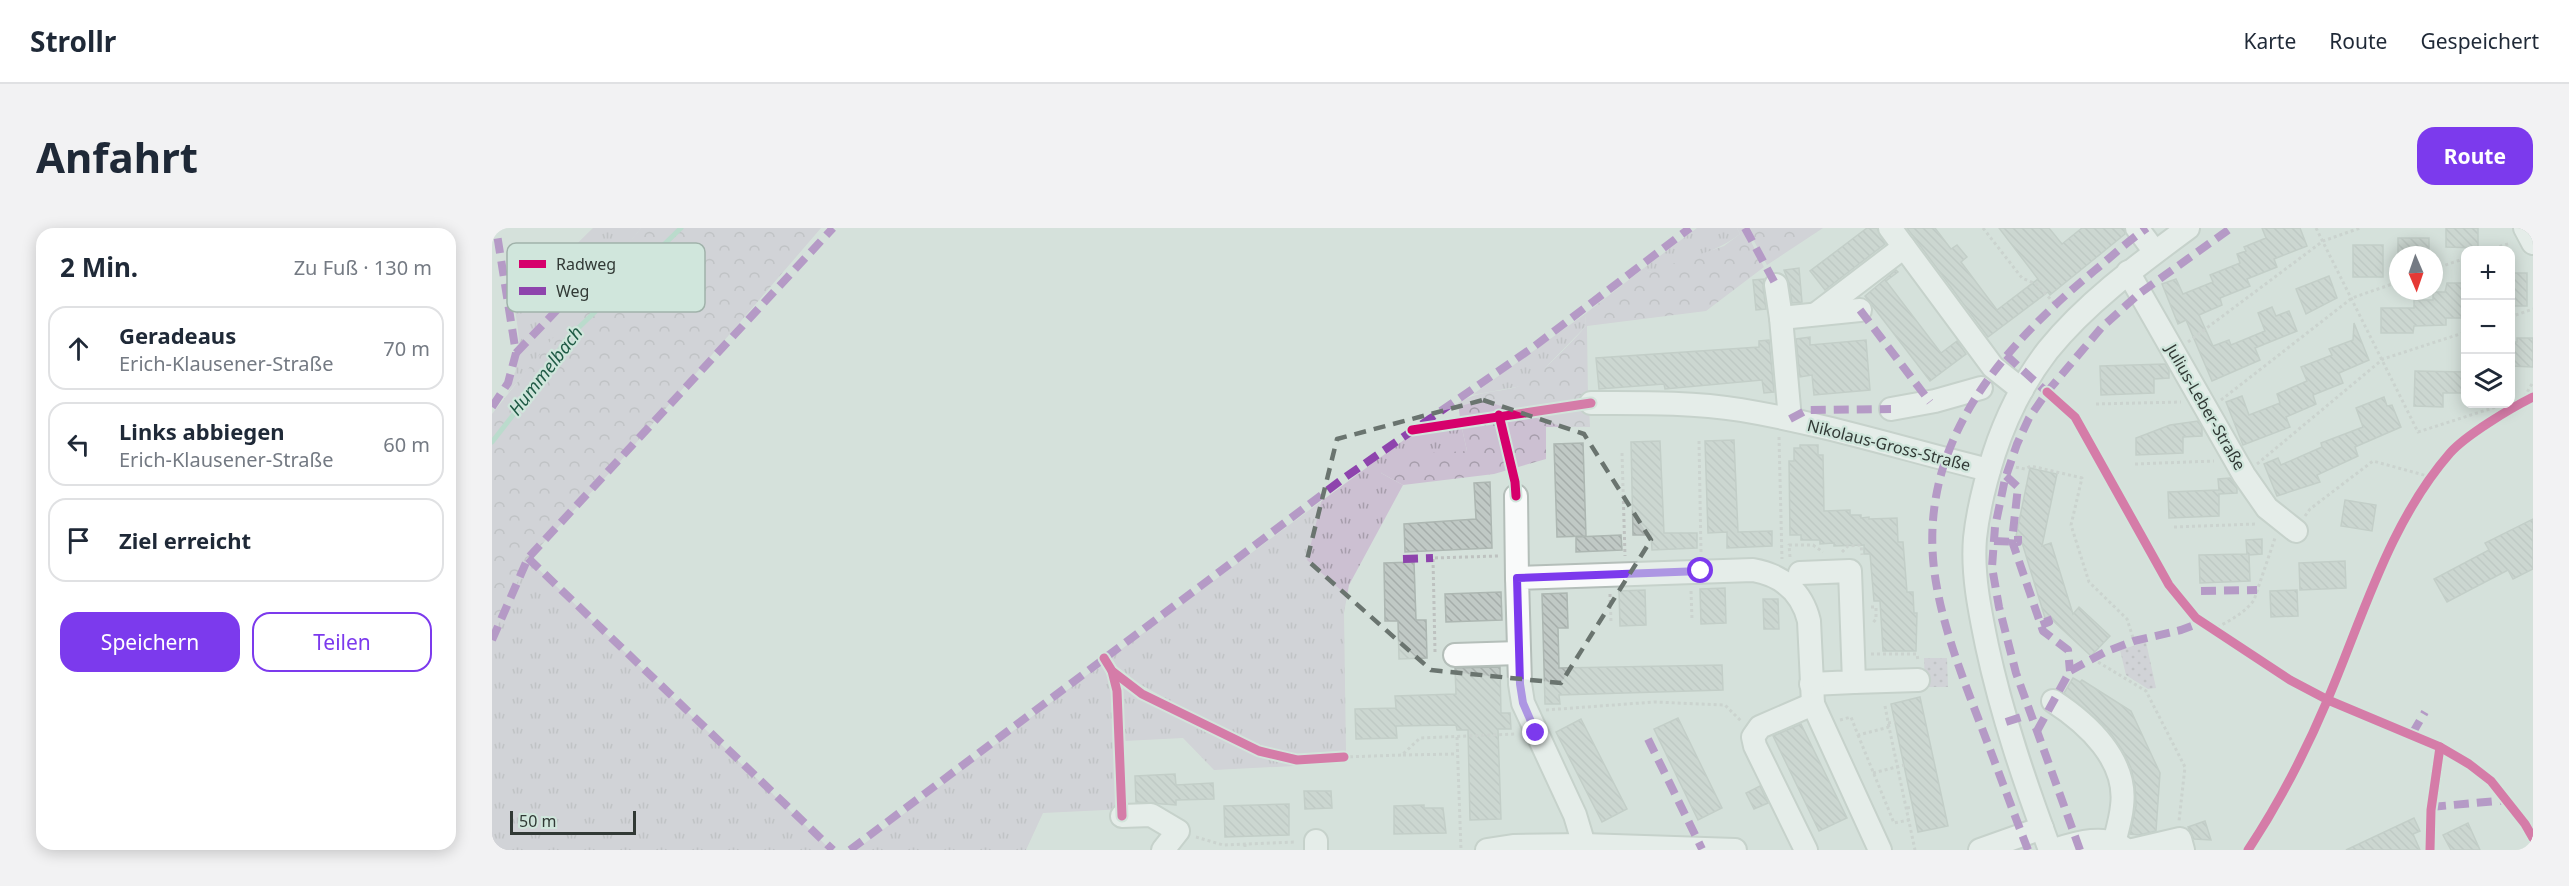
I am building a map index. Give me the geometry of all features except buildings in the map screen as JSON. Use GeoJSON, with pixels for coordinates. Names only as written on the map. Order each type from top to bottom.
{"type":"FeatureCollection","features":[{"type":"Feature","properties":{"kind":"street"},"geometry":{"type":"LineString","coordinates":[[1890,228],[1993,367],[2022,390]]}},
{"type":"Feature","properties":{"kind":"street"},"geometry":{"type":"LineString","coordinates":[[2137,228],[2156,252]]}},
{"type":"Feature","properties":{"kind":"street"},"geometry":{"type":"LineString","coordinates":[[2182,844],[2124,848],[2098,840],[2071,844],[2052,850],[2008,732],[1997,692],[1981,616],[1975,540],[1999,468],[2001,434],[2022,390],[2048,351],[2074,322],[2128,272],[2188,228]]}},
{"type":"Feature","properties":{"kind":"street"},"geometry":{"type":"LineString","coordinates":[[1816,314],[1904,247]]}},
{"type":"Feature","properties":{"kind":"street","name":"Julius-Leber-Straße"},"geometry":{"type":"LineString","coordinates":[[2128,272],[2244,475],[2267,508],[2296,531]]}},
{"type":"Feature","properties":{"kind":"street"},"geometry":{"type":"LineString","coordinates":[[1776,285],[1781,318],[1784,418]]}},
{"type":"Feature","properties":{"kind":"street"},"geometry":{"type":"LineString","coordinates":[[1781,318],[1860,310]]}},
{"type":"Feature","properties":{"kind":"street"},"geometry":{"type":"LineString","coordinates":[[1891,409],[1935,401],[1981,388]]}},
{"type":"Feature","properties":{"kind":"street","name":"Nikolaus-Gross-Straße"},"geometry":{"type":"LineString","coordinates":[[1591,403],[1699,405],[1784,418],[1999,468]]}},
{"type":"Feature","properties":{"kind":"street"},"geometry":{"type":"LineString","coordinates":[[1516,496],[1520,684],[1527,712],[1575,815],[1584,845]]}},
{"type":"Feature","properties":{"kind":"street"},"geometry":{"type":"LineString","coordinates":[[1517,567],[1618,574],[1753,570],[1850,571],[1854,682]]}},
{"type":"Feature","properties":{"kind":"street"},"geometry":{"type":"LineString","coordinates":[[1790,570],[1795,592],[1807,611],[1812,694],[1821,725],[1880,850]]}},
{"type":"Feature","properties":{"kind":"street"},"geometry":{"type":"LineString","coordinates":[[1455,655],[1519,653]]}},
{"type":"Feature","properties":{"kind":"street"},"geometry":{"type":"LineString","coordinates":[[1806,850],[1755,746],[1754,734],[1760,727],[1812,694],[1854,682],[1918,680]]}},
{"type":"Feature","properties":{"kind":"street"},"geometry":{"type":"LineString","coordinates":[[2053,701],[2078,717],[2108,753],[2119,778],[2123,804],[2124,848]]}},
{"type":"Feature","properties":{"kind":"street"},"geometry":{"type":"LineString","coordinates":[[1122,816],[1151,815],[1178,831],[1163,850]]}},
{"type":"Feature","properties":{"kind":"street"},"geometry":{"type":"LineString","coordinates":[[1980,850],[2042,828]]}},
{"type":"Feature","properties":{"kind":"street"},"geometry":{"type":"LineString","coordinates":[[1488,850],[1513,846],[1584,845],[1735,850]]}},
{"type":"Feature","properties":{"kind":"path"},"geometry":{"type":"LineString","coordinates":[[1983,228],[2022,278],[2036,284],[2074,322]]}},
{"type":"Feature","properties":{"kind":"path"},"geometry":{"type":"LineString","coordinates":[[2316,228],[2418,432],[2493,408]]}},
{"type":"Feature","properties":{"kind":"path"},"geometry":{"type":"LineString","coordinates":[[2174,351],[2323,241],[2360,228]]}},
{"type":"Feature","properties":{"kind":"path"},"geometry":{"type":"LineString","coordinates":[[2500,246],[2529,236]]}},
{"type":"Feature","properties":{"kind":"path"},"geometry":{"type":"LineString","coordinates":[[2443,266],[2461,260]]}},
{"type":"Feature","properties":{"kind":"path"},"geometry":{"type":"LineString","coordinates":[[2096,404],[2203,402],[2352,298],[2389,285]]}},
{"type":"Feature","properties":{"kind":"path"},"geometry":{"type":"LineString","coordinates":[[2515,316],[2533,309]]}},
{"type":"Feature","properties":{"kind":"path"},"geometry":{"type":"LineString","coordinates":[[2244,475],[2383,359],[2461,334]]}},
{"type":"Feature","properties":{"kind":"path"},"geometry":{"type":"LineString","coordinates":[[2515,402],[2521,403],[2533,382]]}},
{"type":"Feature","properties":{"kind":"path"},"geometry":{"type":"LineString","coordinates":[[1784,418],[1782,572],[1790,570],[1789,545]]}},
{"type":"Feature","properties":{"kind":"path"},"geometry":{"type":"LineString","coordinates":[[1692,619],[1696,571],[1699,441]]}},
{"type":"Feature","properties":{"kind":"path"},"geometry":{"type":"LineString","coordinates":[[2135,464],[2218,461],[2232,452]]}},
{"type":"Feature","properties":{"kind":"path"},"geometry":{"type":"LineString","coordinates":[[1611,622],[1618,574],[1622,453]]}},
{"type":"Feature","properties":{"kind":"path"},"geometry":{"type":"LineString","coordinates":[[2212,630],[2229,621],[2254,600],[2275,537],[2296,531],[2310,509],[2373,461],[2431,477]]}},
{"type":"Feature","properties":{"kind":"path"},"geometry":{"type":"LineString","coordinates":[[1999,468],[2025,469],[2031,466],[2082,478],[2071,525],[2089,582],[2127,619],[2134,641]]}},
{"type":"Feature","properties":{"kind":"path"},"geometry":{"type":"LineString","coordinates":[[2174,527],[2262,525]]}},
{"type":"Feature","properties":{"kind":"path"},"geometry":{"type":"LineString","coordinates":[[1782,551],[1789,551]]}},
{"type":"Feature","properties":{"kind":"path"},"geometry":{"type":"LineString","coordinates":[[1455,655],[1435,655],[1432,558],[1517,567]]}},
{"type":"Feature","properties":{"kind":"path"},"geometry":{"type":"LineString","coordinates":[[2093,659],[2146,691],[2185,767],[2177,831],[2182,844]]}},
{"type":"Feature","properties":{"kind":"path"},"geometry":{"type":"LineString","coordinates":[[1527,712],[1654,702],[1725,705],[1754,734]]}},
{"type":"Feature","properties":{"kind":"path"},"geometry":{"type":"LineString","coordinates":[[1885,706],[1914,850]]}},
{"type":"Feature","properties":{"kind":"path"},"geometry":{"type":"LineString","coordinates":[[1821,725],[1851,717],[1893,823],[1909,820]]}},
{"type":"Feature","properties":{"kind":"path"},"geometry":{"type":"LineString","coordinates":[[1858,735],[1895,722]]}},
{"type":"Feature","properties":{"kind":"path"},"geometry":{"type":"LineString","coordinates":[[1401,755],[1420,738],[1536,733]]}},
{"type":"Feature","properties":{"kind":"path"},"geometry":{"type":"LineString","coordinates":[[1456,737],[1461,850]]}},
{"type":"Feature","properties":{"kind":"path"},"geometry":{"type":"LineString","coordinates":[[1344,757],[1457,754]]}},
{"type":"Feature","properties":{"kind":"path"},"geometry":{"type":"LineString","coordinates":[[1873,773],[1904,765]]}},
{"type":"Feature","properties":{"kind":"path"},"geometry":{"type":"LineString","coordinates":[[1907,808],[1913,807]]}},
{"type":"Feature","properties":{"kind":"path"},"geometry":{"type":"LineString","coordinates":[[1178,831],[1223,845],[1316,846]]}},
{"type":"Feature","properties":{"kind":"path"},"geometry":{"type":"LineString","coordinates":[[1245,844],[1245,850]]}},
{"type":"Feature","properties":{"kind":"highlighted area"},"geometry":{"type":"Polygon","coordinates":[[[1483,400],[1584,434],[1651,540],[1561,683],[1431,670],[1307,560],[1337,439],[1483,400]]]}},
{"type":"Feature","properties":{"kind":"green space"},"geometry":{"type":"Polygon","coordinates":[[[593,228],[641,228],[629,243],[578,243],[593,228]]]}},
{"type":"Feature","properties":{"kind":"green space"},"geometry":{"type":"Polygon","coordinates":[[[641,228],[821,228],[618,464],[528,559],[492,636],[492,414],[574,312],[705,312],[705,243],[629,243],[641,228]]]}},
{"type":"Feature","properties":{"kind":"green space"},"geometry":{"type":"Polygon","coordinates":[[[1697,228],[1737,228],[1740,234],[1696,257],[1649,272],[1644,268],[1697,228]]]}},
{"type":"Feature","properties":{"kind":"green space"},"geometry":{"type":"Polygon","coordinates":[[[1737,228],[1744,228],[1764,267],[1706,311],[1587,326],[1588,399],[1460,418],[1458,403],[1481,394],[1520,386],[1535,377],[1586,326],[1585,314],[1644,268],[1649,272],[1724,246],[1740,234],[1737,228]]]}},
{"type":"Feature","properties":{"kind":"green space"},"geometry":{"type":"Polygon","coordinates":[[[1747,228],[1823,228],[1767,265],[1747,228]]]}},
{"type":"Feature","properties":{"kind":"green space"},"geometry":{"type":"Polygon","coordinates":[[[515,312],[575,312],[508,393],[518,359],[515,312]]]}},
{"type":"Feature","properties":{"kind":"green space"},"geometry":{"type":"Polygon","coordinates":[[[1585,314],[1586,326],[1538,375],[1522,386],[1472,395],[1585,314]]]}},
{"type":"Feature","properties":{"kind":"green space"},"geometry":{"type":"Polygon","coordinates":[[[1589,407],[1590,427],[1546,427],[1546,459],[1494,474],[1403,485],[1381,473],[1409,454],[1467,451],[1461,424],[1536,412],[1589,407]]]}},
{"type":"Feature","properties":{"kind":"green space"},"geometry":{"type":"Polygon","coordinates":[[[1461,424],[1467,451],[1381,473],[1403,485],[1349,585],[1344,613],[1346,753],[1302,758],[1280,755],[1209,722],[1121,674],[1111,657],[1412,434],[1461,424]]]}},
{"type":"Feature","properties":{"kind":"green space"},"geometry":{"type":"Polygon","coordinates":[[[528,559],[831,850],[492,850],[492,636],[528,559]]]}},
{"type":"Feature","properties":{"kind":"green space"},"geometry":{"type":"Polygon","coordinates":[[[2146,642],[2156,688],[2148,689],[2126,675],[2120,650],[2146,642]]]}},
{"type":"Feature","properties":{"kind":"green space"},"geometry":{"type":"Polygon","coordinates":[[[1924,658],[1947,658],[1948,687],[1925,687],[1924,658]]]}},
{"type":"Feature","properties":{"kind":"green space"},"geometry":{"type":"Polygon","coordinates":[[[1103,663],[1111,681],[1114,723],[1123,722],[1120,689],[1130,687],[1164,709],[1251,752],[1289,762],[1335,764],[1214,770],[1183,738],[1124,741],[1126,809],[1043,813],[1026,850],[856,850],[1103,663]]]}},
{"type":"Feature","properties":{"kind":"waterway","name":"Hummelbach"},"geometry":{"type":"LineString","coordinates":[[666,243],[681,228]]}},
{"type":"Feature","properties":{"kind":"waterway","name":"Hummelbach"},"geometry":{"type":"LineString","coordinates":[[492,442],[535,387],[566,340],[595,312]]}},
{"type":"Feature","properties":{"kind":"marked path"},"geometry":{"type":"LineString","coordinates":[[496,228],[507,297]]}},
{"type":"Feature","properties":{"kind":"marked path"},"geometry":{"type":"LineString","coordinates":[[492,640],[528,558],[833,228]]}},
{"type":"Feature","properties":{"kind":"marked path"},"geometry":{"type":"LineString","coordinates":[[850,850],[1344,478],[1532,348],[1690,228]]}},
{"type":"Feature","properties":{"kind":"marked path"},"geometry":{"type":"LineString","coordinates":[[1745,228],[1776,285]]}},
{"type":"Feature","properties":{"kind":"marked path"},"geometry":{"type":"LineString","coordinates":[[2028,850],[1954,654],[1945,621],[1937,588],[1932,539],[1937,492],[1949,449],[1969,409],[1994,371],[2024,336],[2058,302],[2147,228]]}},
{"type":"Feature","properties":{"kind":"marked path"},"geometry":{"type":"LineString","coordinates":[[2080,850],[2016,673],[1999,607],[1992,567],[1995,527],[2005,479],[2029,418],[2047,392],[2102,327],[2140,293],[2231,228]]}},
{"type":"Feature","properties":{"kind":"marked path"},"geometry":{"type":"LineString","coordinates":[[1860,310],[1930,402]]}},
{"type":"Feature","properties":{"kind":"marked path"},"geometry":{"type":"LineString","coordinates":[[492,407],[508,383],[516,353],[509,312]]}},
{"type":"Feature","properties":{"kind":"marked path"},"geometry":{"type":"LineString","coordinates":[[516,353],[555,312]]}},
{"type":"Feature","properties":{"kind":"marked path"},"geometry":{"type":"LineString","coordinates":[[2006,355],[2050,395]]}},
{"type":"Feature","properties":{"kind":"marked path"},"geometry":{"type":"LineString","coordinates":[[1790,419],[1807,410],[1891,409]]}},
{"type":"Feature","properties":{"kind":"marked path"},"geometry":{"type":"LineString","coordinates":[[2006,476],[2018,487],[2012,541],[2043,631],[2068,650],[2070,671]]}},
{"type":"Feature","properties":{"kind":"marked path"},"geometry":{"type":"LineString","coordinates":[[1994,541],[2018,542],[2018,536]]}},
{"type":"Feature","properties":{"kind":"marked path"},"geometry":{"type":"LineString","coordinates":[[528,558],[833,850]]}},
{"type":"Feature","properties":{"kind":"marked path"},"geometry":{"type":"LineString","coordinates":[[1403,559],[1433,558]]}},
{"type":"Feature","properties":{"kind":"marked path"},"geometry":{"type":"LineString","coordinates":[[2201,591],[2257,590]]}},
{"type":"Feature","properties":{"kind":"marked path"},"geometry":{"type":"LineString","coordinates":[[2041,625],[2049,622],[2047,617]]}},
{"type":"Feature","properties":{"kind":"marked path"},"geometry":{"type":"LineString","coordinates":[[2037,731],[2070,671],[2105,652],[2134,641],[2181,630],[2202,622]]}},
{"type":"Feature","properties":{"kind":"marked path"},"geometry":{"type":"LineString","coordinates":[[2412,734],[2425,712]]}},
{"type":"Feature","properties":{"kind":"marked path"},"geometry":{"type":"LineString","coordinates":[[2006,722],[2031,714]]}},
{"type":"Feature","properties":{"kind":"marked path"},"geometry":{"type":"LineString","coordinates":[[1648,739],[1702,849]]}},
{"type":"Feature","properties":{"kind":"marked path"},"geometry":{"type":"LineString","coordinates":[[2431,807],[2507,800]]}},
{"type":"Feature","properties":{"kind":"cycle path"},"geometry":{"type":"LineString","coordinates":[[2047,392],[2075,417],[2169,585],[2196,618],[2290,680],[2328,700],[2440,747],[2469,764],[2491,781],[2525,824],[2533,838]]}},
{"type":"Feature","properties":{"kind":"cycle path"},"geometry":{"type":"LineString","coordinates":[[2248,850],[2281,796],[2310,740],[2379,572],[2410,509],[2429,480],[2457,446],[2489,422],[2533,397]]}},
{"type":"Feature","properties":{"kind":"cycle path"},"geometry":{"type":"LineString","coordinates":[[1412,430],[1591,403]]}},
{"type":"Feature","properties":{"kind":"cycle path"},"geometry":{"type":"LineString","coordinates":[[1499,415],[1515,482],[1516,496]]}},
{"type":"Feature","properties":{"kind":"cycle path"},"geometry":{"type":"LineString","coordinates":[[1104,658],[1112,671],[1142,694],[1259,751],[1297,760],[1344,757]]}},
{"type":"Feature","properties":{"kind":"cycle path"},"geometry":{"type":"LineString","coordinates":[[1112,671],[1117,691],[1122,816]]}},
{"type":"Feature","properties":{"kind":"cycle path"},"geometry":{"type":"LineString","coordinates":[[2430,850],[2431,810],[2440,747]]}},
{"type":"Feature","properties":{"kind":"route"},"geometry":{"type":"LineString","coordinates":[[1536,733],[1523,703],[1520,684],[1517,578],[1701,571]]}}]}
